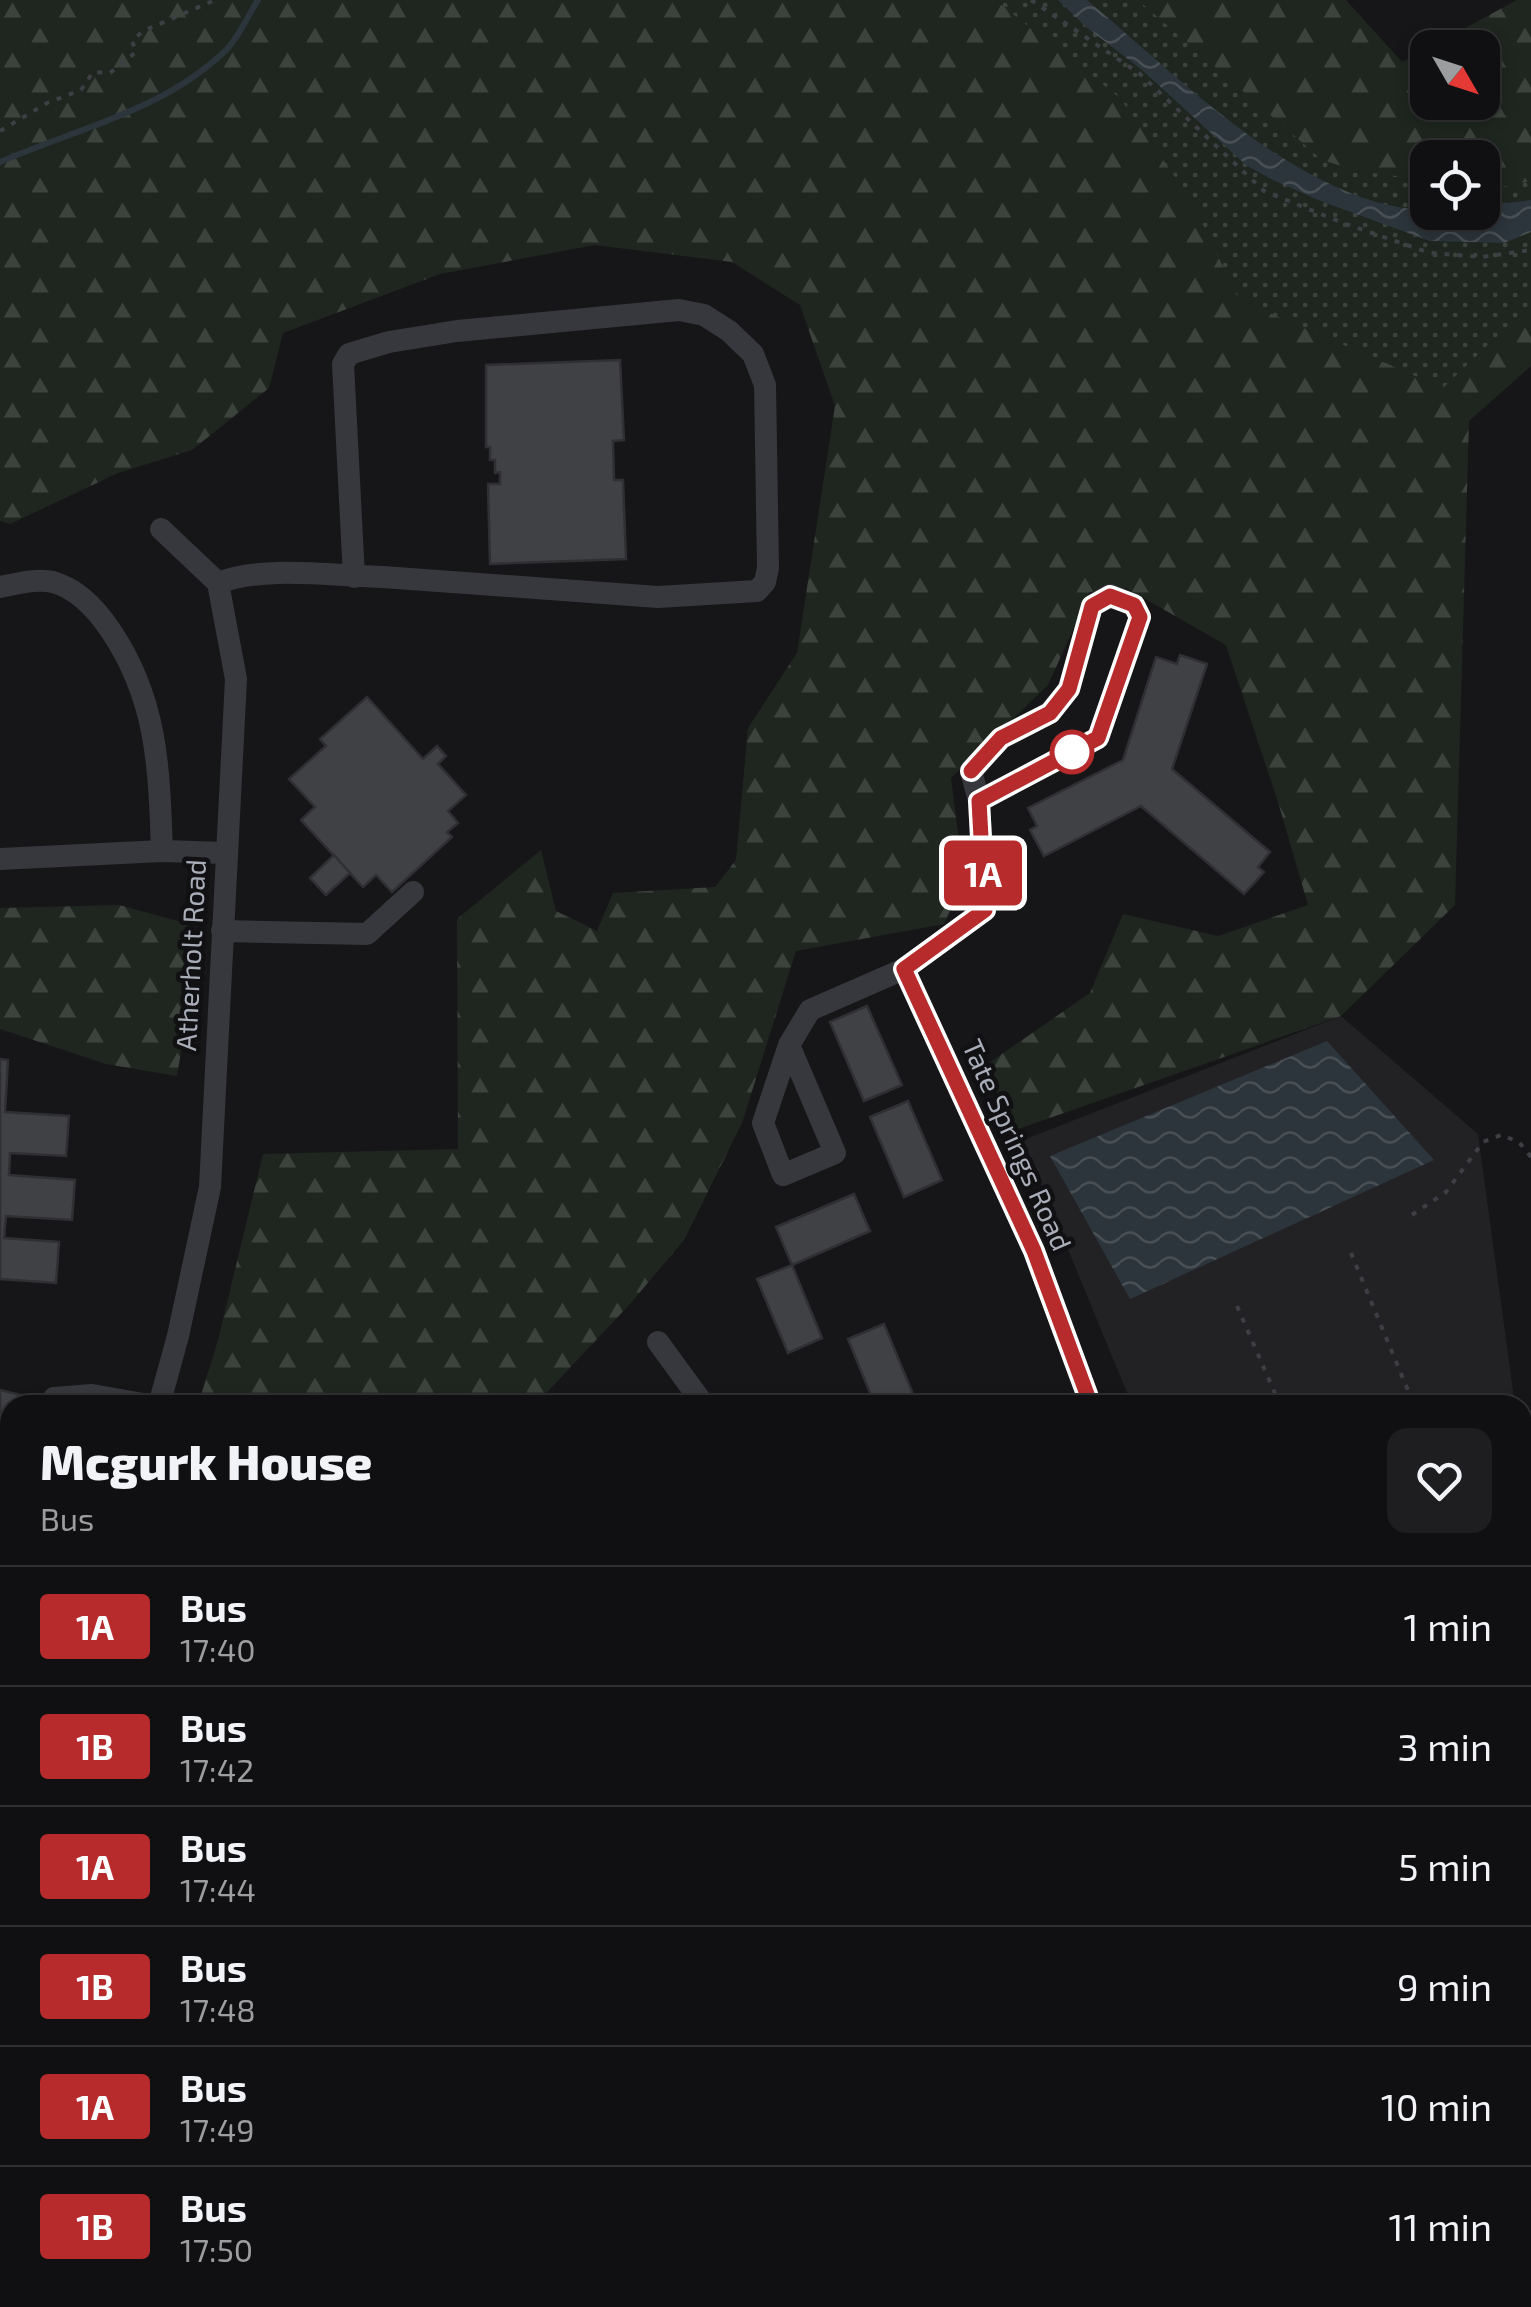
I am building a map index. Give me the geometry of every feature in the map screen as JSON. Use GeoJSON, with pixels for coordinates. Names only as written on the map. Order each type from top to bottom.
{"type":"FeatureCollection","features":[{"type":"Feature","properties":{"kind":"street"},"geometry":{"type":"LineString","coordinates":[[160,529],[218,582],[242,574],[354,576],[658,597],[757,591],[765,582],[768,568],[766,386],[752,354],[729,330],[704,315],[679,310],[457,331],[389,342],[349,354],[343,364],[354,576]]}},
{"type":"Feature","properties":{"kind":"street"},"geometry":{"type":"LineString","coordinates":[[0,588],[30,581],[53,582],[79,595],[99,613],[128,657],[147,702],[159,762],[162,851]]}},
{"type":"Feature","properties":{"kind":"street","name":"Atherholt Road"},"geometry":{"type":"LineString","coordinates":[[162,1395],[210,1187],[236,679],[218,582]]}},
{"type":"Feature","properties":{"kind":"street"},"geometry":{"type":"LineString","coordinates":[[789,1045],[835,1153],[783,1175],[763,1123],[789,1045],[810,1010],[904,969],[985,910],[979,801],[971,771],[1001,738],[1050,713],[1069,689],[1092,606],[1110,596],[1134,605],[1140,617],[1098,738],[979,801]]}},
{"type":"Feature","properties":{"kind":"street"},"geometry":{"type":"LineString","coordinates":[[0,859],[162,851],[226,853]]}},
{"type":"Feature","properties":{"kind":"street"},"geometry":{"type":"LineString","coordinates":[[222,931],[367,934],[413,892]]}},
{"type":"Feature","properties":{"kind":"street","name":"Tate Springs Road"},"geometry":{"type":"LineString","coordinates":[[904,969],[1034,1251],[1087,1395]]}},
{"type":"Feature","properties":{"kind":"street"},"geometry":{"type":"LineString","coordinates":[[658,1342],[697,1395]]}},
{"type":"Feature","properties":{"kind":"path"},"geometry":{"type":"LineString","coordinates":[[0,131],[46,103],[81,90],[93,72],[110,73],[136,52],[132,41],[143,32],[215,0]]}},
{"type":"Feature","properties":{"kind":"path"},"geometry":{"type":"LineString","coordinates":[[1030,0],[1140,74],[1264,190],[1430,253],[1482,257],[1531,250]]}},
{"type":"Feature","properties":{"kind":"path"},"geometry":{"type":"LineString","coordinates":[[1412,1215],[1446,1192],[1483,1142],[1501,1135],[1519,1142],[1531,1157]]}},
{"type":"Feature","properties":{"kind":"path"},"geometry":{"type":"LineString","coordinates":[[1351,1253],[1410,1395]]}},
{"type":"Feature","properties":{"kind":"path"},"geometry":{"type":"LineString","coordinates":[[1238,1306],[1276,1395]]}},
{"type":"Feature","properties":{"kind":"shaded area"},"geometry":{"type":"Polygon","coordinates":[[[1341,1016],[1478,1134],[1514,1395],[1128,1395],[1023,1140],[1341,1016]]]}},
{"type":"Feature","properties":{"kind":"green space"},"geometry":{"type":"Polygon","coordinates":[[[0,0],[1058,0],[1318,200],[1410,214],[1410,230],[1500,227],[1531,232],[1531,366],[1469,421],[1455,905],[1341,1016],[1015,1130],[983,1067],[1090,993],[1123,914],[1218,936],[1308,905],[1226,645],[1126,588],[1090,592],[1048,685],[951,778],[964,880],[944,924],[796,951],[742,1123],[684,1240],[544,1395],[201,1395],[263,1154],[458,1149],[457,919],[541,850],[556,911],[597,931],[613,893],[715,887],[736,860],[748,728],[797,653],[835,406],[800,305],[732,262],[595,245],[440,274],[283,333],[269,388],[192,450],[118,473],[10,524],[0,521],[0,0]]]}},
{"type":"Feature","properties":{"kind":"green space"},"geometry":{"type":"Polygon","coordinates":[[[995,0],[1138,0],[1322,160],[1358,171],[1410,178],[1410,230],[1500,230],[1500,188],[1531,181],[1531,309],[1443,388],[1239,300],[1191,200],[1120,98],[995,0]]]}},
{"type":"Feature","properties":{"kind":"green space"},"geometry":{"type":"Polygon","coordinates":[[[1087,0],[1346,0],[1402,62],[1410,58],[1410,120],[1500,120],[1500,30],[1461,30],[1517,0],[1531,0],[1531,200],[1500,204],[1500,140],[1410,140],[1410,208],[1374,201],[1087,0]]]}},
{"type":"Feature","properties":{"kind":"green space"},"geometry":{"type":"Polygon","coordinates":[[[119,905],[189,924],[186,1022],[177,1076],[106,1064],[0,1029],[0,908],[119,905]]]}},
{"type":"Feature","properties":{"kind":"water"},"geometry":{"type":"Polygon","coordinates":[[[1058,0],[1087,0],[1223,116],[1297,167],[1376,202],[1410,209],[1410,230],[1500,230],[1500,204],[1531,200],[1531,232],[1504,243],[1430,241],[1269,178],[1246,165],[1142,70],[1058,0]]]}},
{"type":"Feature","properties":{"kind":"water"},"geometry":{"type":"Polygon","coordinates":[[[1327,1041],[1434,1160],[1130,1299],[1050,1156],[1327,1041]]]}},
{"type":"Feature","properties":{"kind":"building"},"geometry":{"type":"Polygon","coordinates":[[[620,360],[624,440],[613,441],[614,480],[623,480],[626,559],[490,564],[488,484],[500,484],[500,472],[495,473],[495,460],[490,460],[490,447],[486,447],[486,365],[620,360]]]}},
{"type":"Feature","properties":{"kind":"building"},"geometry":{"type":"Polygon","coordinates":[[[1180,655],[1207,664],[1172,769],[1270,852],[1258,867],[1264,872],[1244,894],[1141,806],[1044,856],[1030,830],[1037,826],[1028,808],[1123,760],[1156,657],[1177,664],[1180,655]]]}},
{"type":"Feature","properties":{"kind":"building"},"geometry":{"type":"Polygon","coordinates":[[[367,697],[423,759],[437,746],[446,756],[438,764],[466,795],[448,811],[458,823],[447,832],[452,837],[392,892],[376,875],[363,887],[301,820],[315,807],[289,779],[326,746],[320,739],[367,697]]]}},
{"type":"Feature","properties":{"kind":"building"},"geometry":{"type":"Polygon","coordinates":[[[334,855],[350,873],[326,895],[310,878],[334,855]]]}},
{"type":"Feature","properties":{"kind":"building"},"geometry":{"type":"Polygon","coordinates":[[[867,1006],[902,1085],[864,1101],[830,1022],[867,1006]]]}},
{"type":"Feature","properties":{"kind":"building"},"geometry":{"type":"Polygon","coordinates":[[[0,1059],[8,1060],[5,1112],[69,1116],[66,1156],[10,1153],[9,1175],[75,1180],[72,1220],[6,1216],[4,1238],[59,1242],[56,1283],[0,1279],[0,1059]]]}},
{"type":"Feature","properties":{"kind":"building"},"geometry":{"type":"Polygon","coordinates":[[[908,1101],[942,1180],[904,1197],[870,1117],[908,1101]]]}},
{"type":"Feature","properties":{"kind":"building"},"geometry":{"type":"Polygon","coordinates":[[[854,1194],[870,1231],[792,1265],[776,1227],[854,1194]]]}},
{"type":"Feature","properties":{"kind":"building"},"geometry":{"type":"Polygon","coordinates":[[[792,1265],[822,1338],[788,1353],[757,1279],[792,1265]]]}},
{"type":"Feature","properties":{"kind":"building"},"geometry":{"type":"Polygon","coordinates":[[[884,1324],[913,1394],[871,1395],[848,1339],[884,1324]]]}},
{"type":"Feature","properties":{"kind":"waterway"},"geometry":{"type":"LineString","coordinates":[[0,162],[117,117],[174,89],[229,47],[258,0]]}},
{"type":"Feature","properties":{"kind":"bus line","name":"1A"},"geometry":{"type":"LineString","coordinates":[[971,771],[1001,738],[1050,713],[1069,689],[1092,606],[1110,596],[1134,605],[1140,617],[1098,738],[979,801],[985,910],[904,969],[1034,1251],[1087,1395]]}}]}
